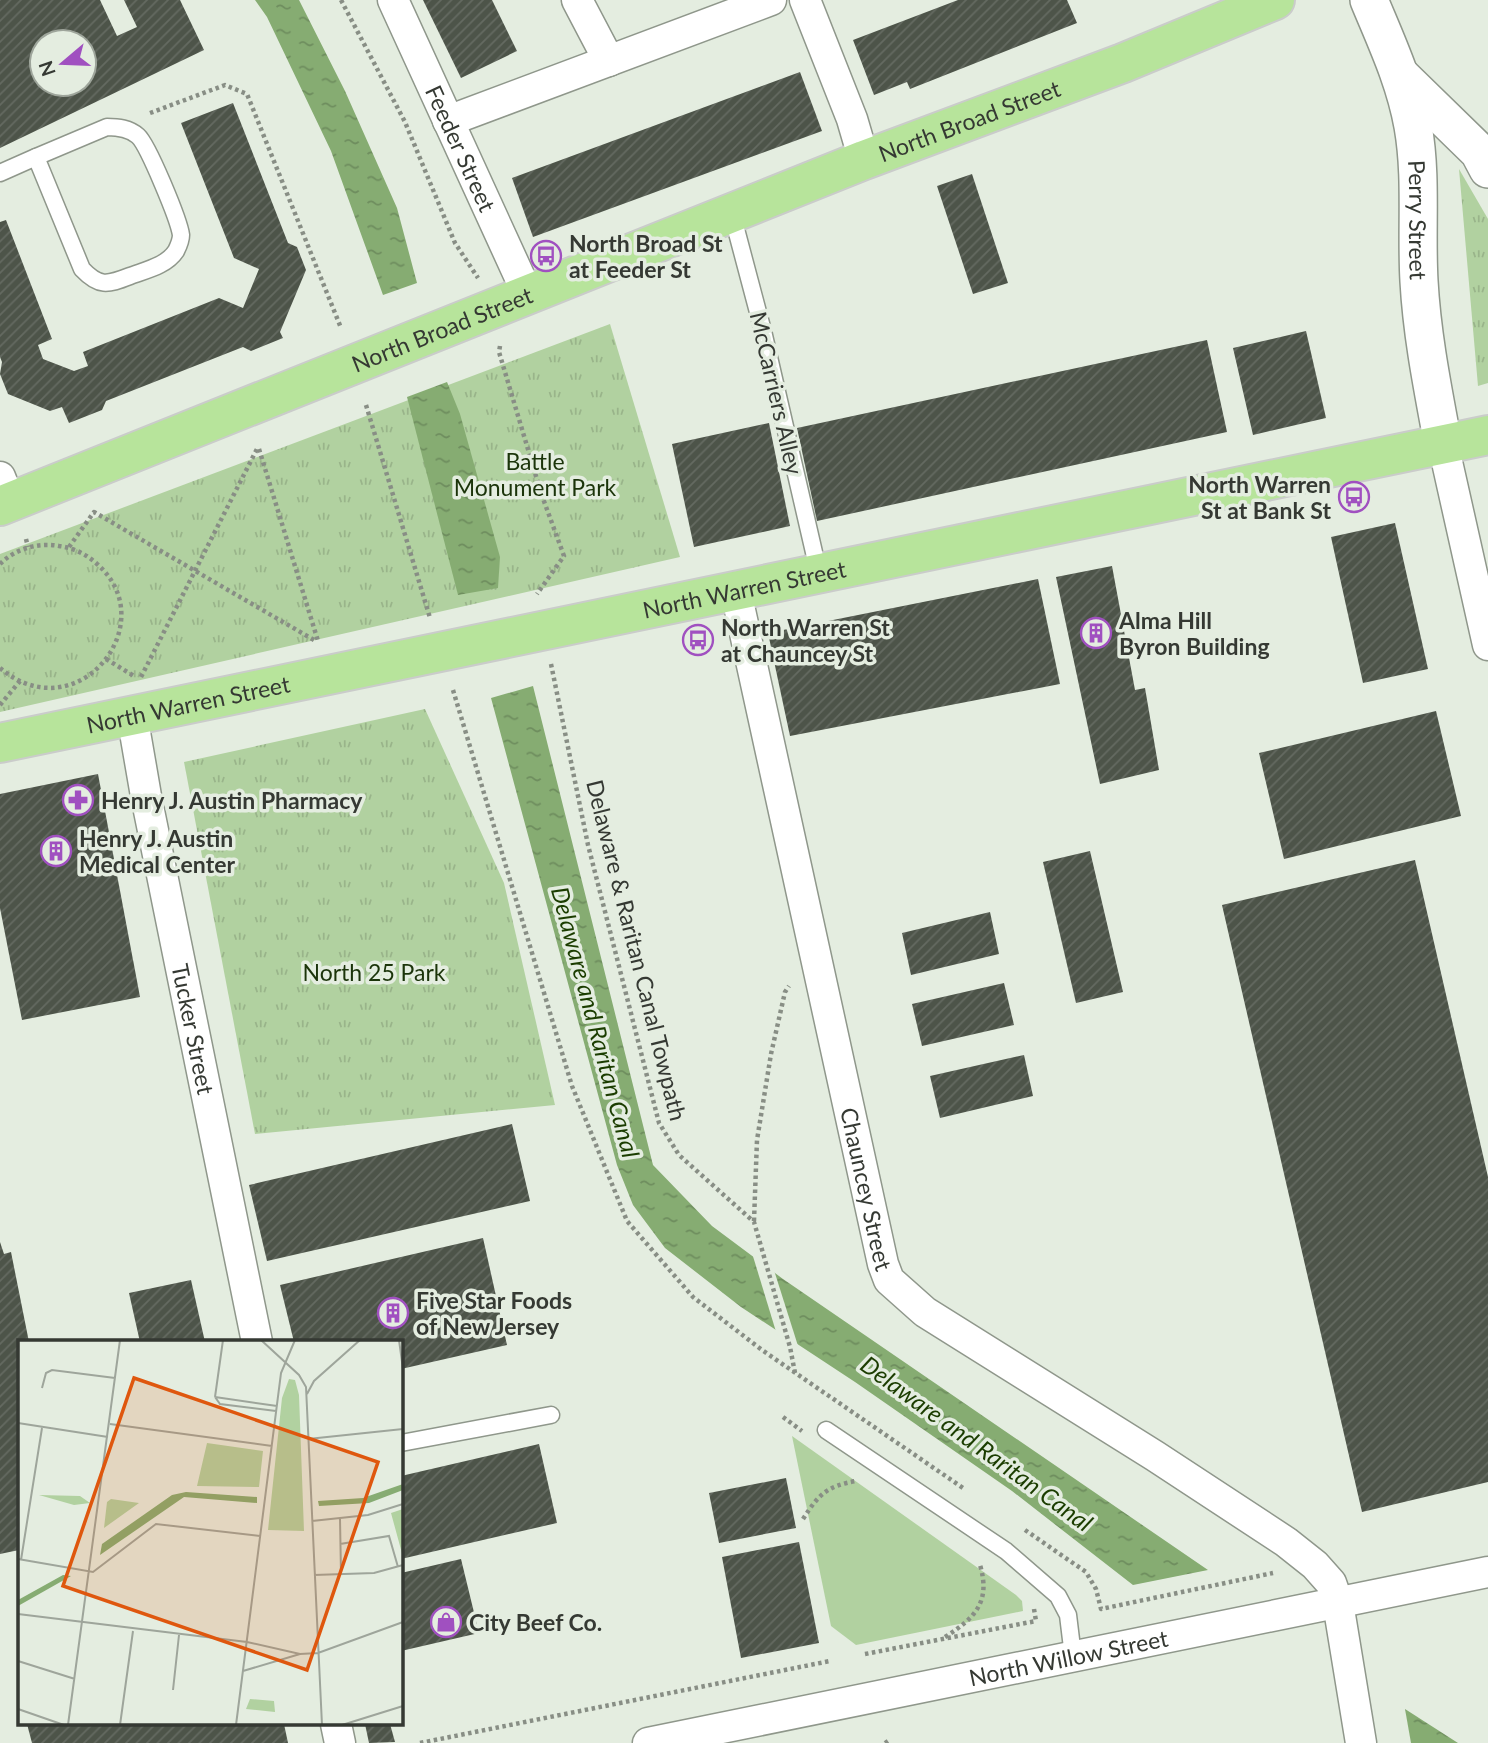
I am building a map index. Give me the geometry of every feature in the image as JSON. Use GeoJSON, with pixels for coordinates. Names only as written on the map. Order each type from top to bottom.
{"type":"FeatureCollection","features":[{"type":"Feature","properties":{"kind":"main road","name":"North Broad Street"},"geometry":{"type":"LineString","coordinates":[[3,495],[383,353],[864,160],[1123,63],[1275,0]]}},
{"type":"Feature","properties":{"kind":"main road","name":"North Warren Street"},"geometry":{"type":"LineString","coordinates":[[0,743],[1488,435]]}},
{"type":"Feature","properties":{"kind":"street","name":"Feeder Street"},"geometry":{"type":"LineString","coordinates":[[393,0],[528,295]]}},
{"type":"Feature","properties":{"kind":"street"},"geometry":{"type":"LineString","coordinates":[[577,0],[609,61]]}},
{"type":"Feature","properties":{"kind":"street"},"geometry":{"type":"LineString","coordinates":[[448,121],[771,0]]}},
{"type":"Feature","properties":{"kind":"street"},"geometry":{"type":"LineString","coordinates":[[805,0],[852,119],[864,160]]}},
{"type":"Feature","properties":{"kind":"street","name":"Perry Street"},"geometry":{"type":"LineString","coordinates":[[1368,0],[1401,76],[1413,125],[1419,168],[1419,280],[1425,346],[1443,444]]}},
{"type":"Feature","properties":{"kind":"street"},"geometry":{"type":"LineString","coordinates":[[1401,76],[1479,152],[1488,169]]}},
{"type":"Feature","properties":{"kind":"street"},"geometry":{"type":"LineString","coordinates":[[1443,444],[1488,645]]}},
{"type":"Feature","properties":{"kind":"street","name":"Chauncey Street"},"geometry":{"type":"LineString","coordinates":[[736,592],[883,1265],[889,1280],[925,1312],[1155,1456],[1286,1542],[1315,1565],[1331,1583],[1338,1603],[1361,1743]]}},
{"type":"Feature","properties":{"kind":"street","name":"Tucker Street"},"geometry":{"type":"LineString","coordinates":[[132,715],[146,796],[257,1340]]}},
{"type":"Feature","properties":{"kind":"street","name":"North Willow Street"},"geometry":{"type":"LineString","coordinates":[[648,1743],[1488,1573]]}},
{"type":"Feature","properties":{"kind":"lane"},"geometry":{"type":"LineString","coordinates":[[0,173],[36,157],[107,127],[121,127],[138,136],[146,146],[181,236],[177,250],[164,264],[110,284],[93,281],[82,269],[36,157]]}},
{"type":"Feature","properties":{"kind":"lane","name":"McCarriers Alley"},"geometry":{"type":"LineString","coordinates":[[732,214],[763,331],[818,574]]}},
{"type":"Feature","properties":{"kind":"lane"},"geometry":{"type":"LineString","coordinates":[[402,1443],[551,1415]]}},
{"type":"Feature","properties":{"kind":"lane"},"geometry":{"type":"LineString","coordinates":[[826,1430],[1006,1552],[1058,1596],[1068,1615],[1073,1656]]}},
{"type":"Feature","properties":{"kind":"path"},"geometry":{"type":"LineString","coordinates":[[341,0],[405,122],[455,243],[479,280]]}},
{"type":"Feature","properties":{"kind":"path"},"geometry":{"type":"LineString","coordinates":[[131,132],[144,116],[225,85],[247,94],[341,328]]}},
{"type":"Feature","properties":{"kind":"path"},"geometry":{"type":"LineString","coordinates":[[499,352],[528,442],[541,493],[564,556],[536,595],[536,633]]}},
{"type":"Feature","properties":{"kind":"path"},"geometry":{"type":"LineString","coordinates":[[366,405],[430,619]]}},
{"type":"Feature","properties":{"kind":"path"},"geometry":{"type":"LineString","coordinates":[[69,547],[94,512],[195,571],[318,642],[258,447],[195,571],[139,680],[106,659]]}},
{"type":"Feature","properties":{"kind":"path"},"geometry":{"type":"LineString","coordinates":[[26,539],[28,547]]}},
{"type":"Feature","properties":{"kind":"path"},"geometry":{"type":"LineString","coordinates":[[0,564],[28,547],[49,544],[69,547],[88,556],[104,570],[115,589],[121,609],[119,631],[112,650],[100,667],[80,681],[58,688],[34,687],[0,668]]}},
{"type":"Feature","properties":{"kind":"path","name":"Delaware & Raritan Canal Towpath"},"geometry":{"type":"LineString","coordinates":[[536,633],[659,1123],[679,1155],[754,1222]]}},
{"type":"Feature","properties":{"kind":"path"},"geometry":{"type":"LineString","coordinates":[[0,705],[19,681]]}},
{"type":"Feature","properties":{"kind":"path"},"geometry":{"type":"LineString","coordinates":[[453,691],[572,1086],[627,1221],[693,1297],[762,1350],[974,1495]]}},
{"type":"Feature","properties":{"kind":"path"},"geometry":{"type":"LineString","coordinates":[[795,1373],[754,1222],[757,1140],[771,1054],[785,992],[814,951]]}},
{"type":"Feature","properties":{"kind":"path"},"geometry":{"type":"LineString","coordinates":[[803,1519],[816,1498],[827,1489],[863,1481]]}},
{"type":"Feature","properties":{"kind":"path"},"geometry":{"type":"LineString","coordinates":[[1019,1526],[1086,1572],[1096,1589],[1101,1609]]}},
{"type":"Feature","properties":{"kind":"path"},"geometry":{"type":"LineString","coordinates":[[941,1639],[961,1626],[978,1610],[984,1593],[977,1556]]}},
{"type":"Feature","properties":{"kind":"path"},"geometry":{"type":"LineString","coordinates":[[865,1654],[1257,1576]]}},
{"type":"Feature","properties":{"kind":"path"},"geometry":{"type":"LineString","coordinates":[[420,1743],[830,1661]]}},
{"type":"Feature","properties":{"kind":"green space"},"geometry":{"type":"Polygon","coordinates":[[[1459,169],[1488,219],[1488,383],[1478,386],[1459,169]]]}},
{"type":"Feature","properties":{"kind":"green space","name":"Battle Monument Park"},"geometry":{"type":"Polygon","coordinates":[[[610,324],[680,557],[0,712],[0,554],[610,324]]]}},
{"type":"Feature","properties":{"kind":"green space","name":"North 25 Park"},"geometry":{"type":"Polygon","coordinates":[[[425,709],[504,883],[555,1105],[255,1134],[184,762],[425,709]]]}},
{"type":"Feature","properties":{"kind":"green space"},"geometry":{"type":"Polygon","coordinates":[[[792,1436],[1016,1595],[1022,1601],[1023,1611],[856,1645],[831,1626],[792,1436]]]}},
{"type":"Feature","properties":{"kind":"water"},"geometry":{"type":"Polygon","coordinates":[[[255,0],[299,0],[345,91],[397,208],[417,283],[383,295],[331,151],[267,17],[255,0]]]}},
{"type":"Feature","properties":{"kind":"water"},"geometry":{"type":"Polygon","coordinates":[[[447,382],[460,414],[500,557],[498,588],[458,595],[407,397],[447,382]]]}},
{"type":"Feature","properties":{"kind":"water","name":"Delaware and Raritan Canal"},"geometry":{"type":"Polygon","coordinates":[[[533,686],[653,1165],[712,1226],[783,1279],[1208,1570],[1133,1585],[1012,1491],[741,1307],[665,1248],[633,1205],[617,1165],[491,698],[533,686]]]}},
{"type":"Feature","properties":{"kind":"water"},"geometry":{"type":"Polygon","coordinates":[[[1405,1709],[1458,1743],[1411,1743],[1405,1709]]]}},
{"type":"Feature","properties":{"kind":"pier"},"geometry":{"type":"Polygon","coordinates":[[[752,1253],[773,1267],[799,1349],[777,1335],[752,1253]]]}},
{"type":"Feature","properties":{"kind":"building"},"geometry":{"type":"Polygon","coordinates":[[[0,0],[100,0],[117,36],[137,27],[124,0],[180,0],[204,50],[0,148],[0,0]]]}},
{"type":"Feature","properties":{"kind":"building"},"geometry":{"type":"Polygon","coordinates":[[[423,0],[492,0],[517,51],[461,78],[423,0]]]}},
{"type":"Feature","properties":{"kind":"building"},"geometry":{"type":"Polygon","coordinates":[[[958,0],[1067,0],[1077,23],[910,89],[907,82],[874,95],[853,40],[958,0]]]}},
{"type":"Feature","properties":{"kind":"building"},"geometry":{"type":"Polygon","coordinates":[[[800,72],[822,131],[533,237],[512,178],[800,72]]]}},
{"type":"Feature","properties":{"kind":"building"},"geometry":{"type":"Polygon","coordinates":[[[233,103],[288,243],[297,247],[306,270],[280,332],[283,338],[251,351],[243,347],[106,401],[102,410],[69,423],[62,407],[50,411],[8,394],[0,374],[0,222],[6,220],[52,339],[38,345],[43,359],[74,371],[88,366],[83,352],[219,298],[243,308],[259,269],[234,258],[181,123],[233,103]]]}},
{"type":"Feature","properties":{"kind":"building"},"geometry":{"type":"Polygon","coordinates":[[[972,174],[1008,283],[973,294],[937,186],[972,174]]]}},
{"type":"Feature","properties":{"kind":"building"},"geometry":{"type":"Polygon","coordinates":[[[1306,331],[1326,418],[1253,435],[1233,348],[1306,331]]]}},
{"type":"Feature","properties":{"kind":"building"},"geometry":{"type":"Polygon","coordinates":[[[1207,340],[1227,432],[817,521],[797,428],[1207,340]]]}},
{"type":"Feature","properties":{"kind":"building"},"geometry":{"type":"Polygon","coordinates":[[[769,423],[790,526],[694,547],[672,444],[769,423]]]}},
{"type":"Feature","properties":{"kind":"building"},"geometry":{"type":"Polygon","coordinates":[[[1395,523],[1428,669],[1363,683],[1331,537],[1395,523]]]}},
{"type":"Feature","properties":{"kind":"building","name":"Alma Hill Byron Building"},"geometry":{"type":"Polygon","coordinates":[[[1112,566],[1135,690],[1145,688],[1159,770],[1100,784],[1056,577],[1112,566]]]}},
{"type":"Feature","properties":{"kind":"building"},"geometry":{"type":"Polygon","coordinates":[[[1038,579],[1060,684],[790,736],[768,633],[1038,579]]]}},
{"type":"Feature","properties":{"kind":"building"},"geometry":{"type":"Polygon","coordinates":[[[1436,711],[1461,816],[1284,859],[1259,753],[1436,711]]]}},
{"type":"Feature","properties":{"kind":"building","name":"Henry J. Austin Medical Center"},"geometry":{"type":"Polygon","coordinates":[[[98,774],[140,997],[22,1020],[0,908],[0,794],[98,774]]]}},
{"type":"Feature","properties":{"kind":"building"},"geometry":{"type":"Polygon","coordinates":[[[1090,851],[1123,992],[1076,1003],[1043,862],[1090,851]]]}},
{"type":"Feature","properties":{"kind":"building"},"geometry":{"type":"Polygon","coordinates":[[[1415,860],[1488,1177],[1488,1482],[1362,1512],[1222,905],[1415,860]]]}},
{"type":"Feature","properties":{"kind":"building"},"geometry":{"type":"Polygon","coordinates":[[[990,912],[999,954],[911,975],[902,933],[990,912]]]}},
{"type":"Feature","properties":{"kind":"building"},"geometry":{"type":"Polygon","coordinates":[[[1004,983],[1014,1025],[922,1046],[912,1004],[1004,983]]]}},
{"type":"Feature","properties":{"kind":"building"},"geometry":{"type":"Polygon","coordinates":[[[1024,1055],[1033,1096],[940,1118],[930,1076],[1024,1055]]]}},
{"type":"Feature","properties":{"kind":"building"},"geometry":{"type":"Polygon","coordinates":[[[512,1124],[530,1201],[267,1261],[249,1185],[512,1124]]]}},
{"type":"Feature","properties":{"kind":"building","name":"Five Star Foods of New Jersey"},"geometry":{"type":"Polygon","coordinates":[[[483,1238],[507,1345],[402,1369],[402,1340],[294,1340],[280,1285],[483,1238]]]}},
{"type":"Feature","properties":{"kind":"building"},"geometry":{"type":"Polygon","coordinates":[[[0,1242],[4,1254],[11,1252],[29,1340],[18,1340],[18,1550],[0,1554],[0,1242]]]}},
{"type":"Feature","properties":{"kind":"building"},"geometry":{"type":"Polygon","coordinates":[[[191,1280],[205,1340],[140,1340],[129,1293],[191,1280]]]}},
{"type":"Feature","properties":{"kind":"building"},"geometry":{"type":"Polygon","coordinates":[[[539,1444],[557,1523],[402,1559],[402,1476],[539,1444]]]}},
{"type":"Feature","properties":{"kind":"building"},"geometry":{"type":"Polygon","coordinates":[[[786,1478],[796,1528],[719,1543],[709,1493],[786,1478]]]}},
{"type":"Feature","properties":{"kind":"building"},"geometry":{"type":"Polygon","coordinates":[[[799,1542],[819,1643],[741,1658],[722,1557],[799,1542]]]}},
{"type":"Feature","properties":{"kind":"building"},"geometry":{"type":"Polygon","coordinates":[[[461,1559],[479,1633],[402,1651],[402,1573],[461,1559]]]}},
{"type":"Feature","properties":{"kind":"building"},"geometry":{"type":"Polygon","coordinates":[[[28,1726],[284,1726],[288,1743],[32,1743],[28,1726]]]}},
{"type":"Feature","properties":{"kind":"building"},"geometry":{"type":"Polygon","coordinates":[[[365,1726],[391,1726],[395,1742],[369,1743],[365,1726]]]}},
{"type":"Feature","properties":{"kind":"place","name":"North Broad St at Feeder St"},"geometry":{"type":"Point","coordinates":[546,256]}},
{"type":"Feature","properties":{"kind":"place","name":"North Warren St at Bank St"},"geometry":{"type":"Point","coordinates":[1354,497]}},
{"type":"Feature","properties":{"kind":"place","name":"Alma Hill Byron Building"},"geometry":{"type":"Point","coordinates":[1096,633]}},
{"type":"Feature","properties":{"kind":"place","name":"North Warren St at Chauncey St"},"geometry":{"type":"Point","coordinates":[698,640]}},
{"type":"Feature","properties":{"kind":"place","name":"Henry J. Austin Pharmacy"},"geometry":{"type":"Point","coordinates":[78,800]}},
{"type":"Feature","properties":{"kind":"place","name":"Henry J. Austin Medical Center"},"geometry":{"type":"Point","coordinates":[56,851]}},
{"type":"Feature","properties":{"kind":"place","name":"Five Star Foods of New Jersey"},"geometry":{"type":"Point","coordinates":[393,1313]}},
{"type":"Feature","properties":{"kind":"place","name":"City Beef Co."},"geometry":{"type":"Point","coordinates":[446,1622]}}]}
